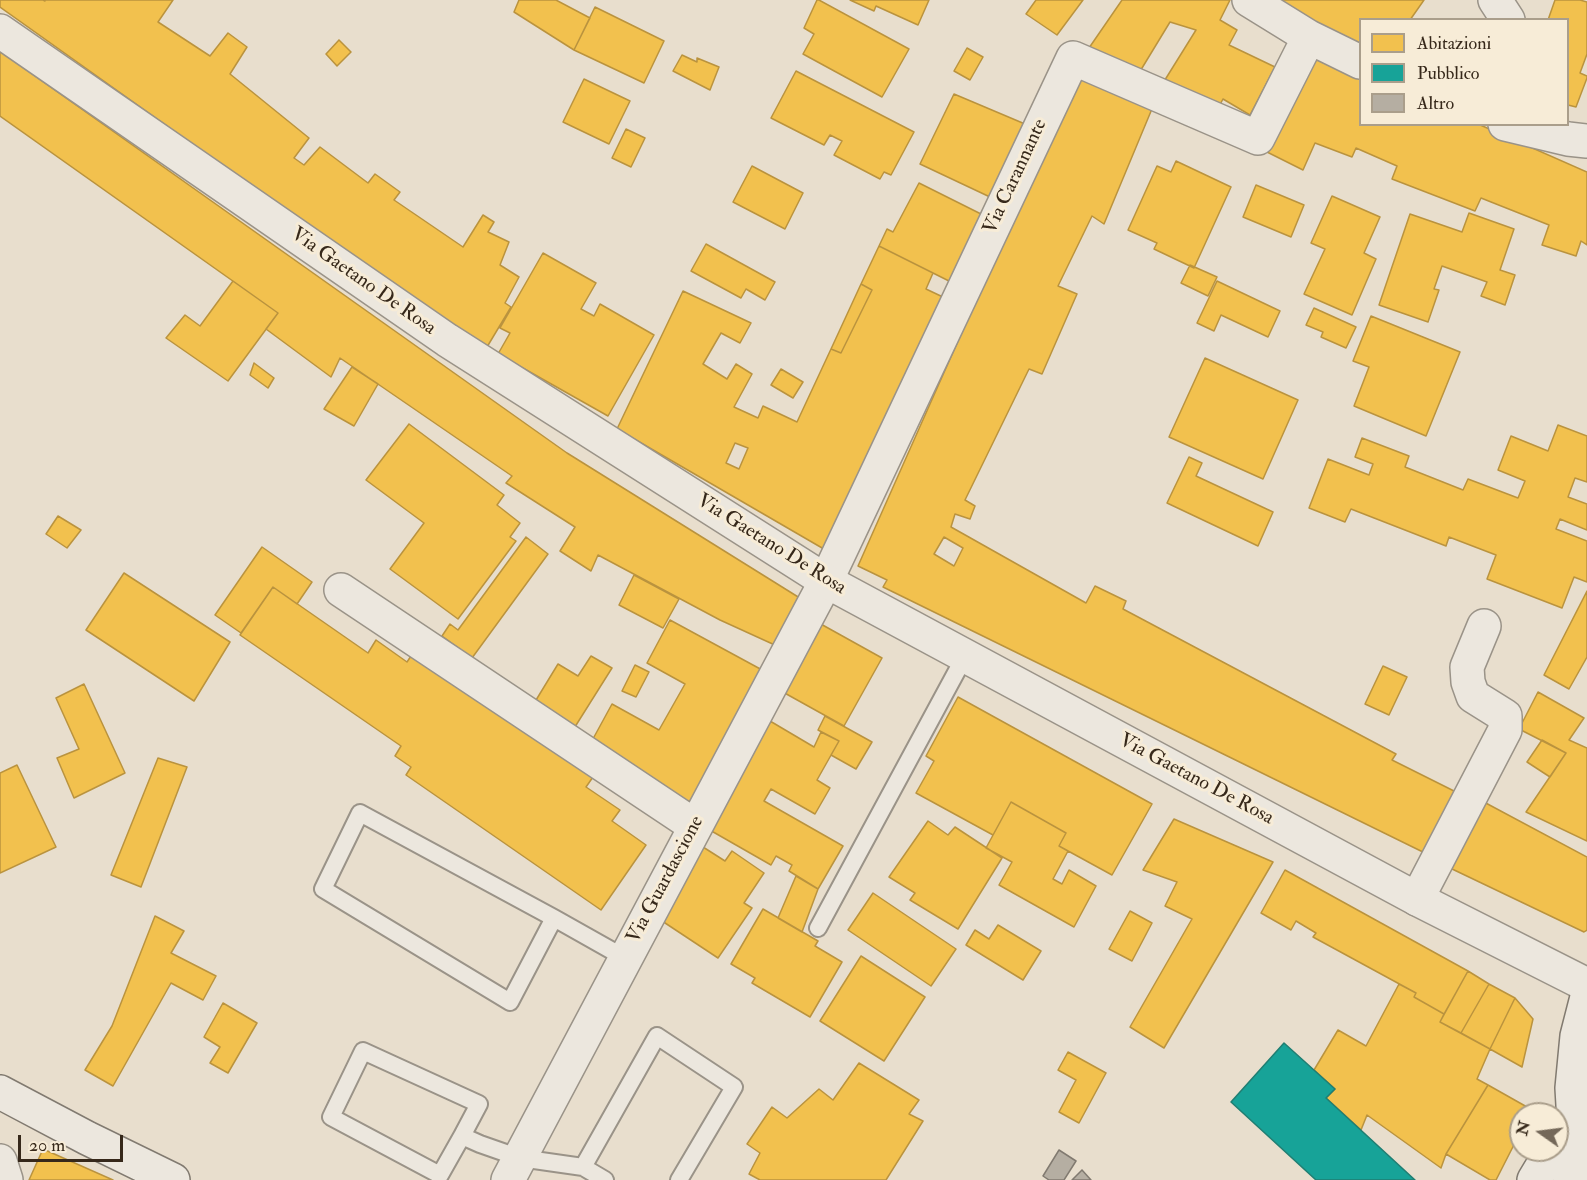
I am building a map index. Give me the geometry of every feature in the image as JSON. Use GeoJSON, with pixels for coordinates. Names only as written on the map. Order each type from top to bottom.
{"type":"FeatureCollection","features":[{"type":"Feature","properties":{"kind":"street"},"geometry":{"type":"LineString","coordinates":[[1249,0],[1309,38],[1359,62]]}},
{"type":"Feature","properties":{"kind":"street"},"geometry":{"type":"LineString","coordinates":[[1495,0],[1507,18]]}},
{"type":"Feature","properties":{"kind":"street","name":"Via Gaetano De Rosa"},"geometry":{"type":"LineString","coordinates":[[0,31],[447,340],[826,581],[1417,899],[1587,986]]}},
{"type":"Feature","properties":{"kind":"street","name":"Via Carannante"},"geometry":{"type":"LineString","coordinates":[[826,581],[1073,58],[1258,138],[1309,38]]}},
{"type":"Feature","properties":{"kind":"street"},"geometry":{"type":"LineString","coordinates":[[1513,126],[1568,139],[1587,141]]}},
{"type":"Feature","properties":{"kind":"street","name":"Via Guardascione"},"geometry":{"type":"LineString","coordinates":[[514,1169],[826,581]]}},
{"type":"Feature","properties":{"kind":"street"},"geometry":{"type":"LineString","coordinates":[[341,590],[695,826]]}},
{"type":"Feature","properties":{"kind":"street"},"geometry":{"type":"LineString","coordinates":[[1417,899],[1505,730],[1505,716],[1473,696],[1468,682],[1467,667],[1484,626]]}},
{"type":"Feature","properties":{"kind":"street"},"geometry":{"type":"LineString","coordinates":[[1570,1180],[1576,1156],[1572,1088],[1577,1036],[1587,997]]}},
{"type":"Feature","properties":{"kind":"street"},"geometry":{"type":"LineString","coordinates":[[1567,1102],[1572,1088]]}},
{"type":"Feature","properties":{"kind":"street"},"geometry":{"type":"LineString","coordinates":[[0,1092],[173,1180]]}},
{"type":"Feature","properties":{"kind":"street"},"geometry":{"type":"LineString","coordinates":[[0,1161],[6,1180]]}},
{"type":"Feature","properties":{"kind":"street"},"geometry":{"type":"LineString","coordinates":[[1534,1180],[1545,1162]]}},
{"type":"Feature","properties":{"kind":"lane"},"geometry":{"type":"LineString","coordinates":[[818,928],[965,656]]}},
{"type":"Feature","properties":{"kind":"lane"},"geometry":{"type":"LineString","coordinates":[[554,918],[510,1002],[322,889],[360,813],[554,918],[625,958]]}},
{"type":"Feature","properties":{"kind":"lane"},"geometry":{"type":"LineString","coordinates":[[583,1167],[657,1036],[734,1088],[679,1180]]}},
{"type":"Feature","properties":{"kind":"lane"},"geometry":{"type":"LineString","coordinates":[[363,1051],[479,1104],[462,1136],[440,1175],[331,1117],[363,1051]]}},
{"type":"Feature","properties":{"kind":"lane"},"geometry":{"type":"LineString","coordinates":[[462,1136],[514,1169],[583,1167],[605,1180]]}},
{"type":"Feature","properties":{"kind":"building: Abitazioni"},"geometry":{"type":"Polygon","coordinates":[[[0,0],[173,0],[158,22],[210,56],[228,33],[247,47],[230,74],[309,138],[294,158],[304,165],[320,147],[368,183],[375,174],[400,192],[394,200],[463,247],[483,215],[494,222],[488,232],[509,242],[500,265],[519,277],[505,303],[511,307],[484,352],[0,7],[0,0]]]}},
{"type":"Feature","properties":{"kind":"building: Abitazioni"},"geometry":{"type":"Polygon","coordinates":[[[519,0],[556,0],[590,18],[574,50],[514,12],[519,0]]]}},
{"type":"Feature","properties":{"kind":"building: Abitazioni"},"geometry":{"type":"Polygon","coordinates":[[[817,0],[909,49],[882,97],[803,54],[814,34],[804,28],[817,0]]]}},
{"type":"Feature","properties":{"kind":"building: Abitazioni"},"geometry":{"type":"Polygon","coordinates":[[[850,0],[929,0],[918,25],[876,6],[874,11],[850,0]]]}},
{"type":"Feature","properties":{"kind":"building: Abitazioni"},"geometry":{"type":"Polygon","coordinates":[[[1036,0],[1083,0],[1057,35],[1026,14],[1036,0]]]}},
{"type":"Feature","properties":{"kind":"building: Abitazioni"},"geometry":{"type":"Polygon","coordinates":[[[1122,0],[1230,0],[1220,20],[1237,30],[1229,45],[1275,67],[1250,115],[1223,99],[1217,110],[1163,83],[1196,30],[1170,22],[1139,73],[1089,48],[1122,0]]]}},
{"type":"Feature","properties":{"kind":"building: Abitazioni"},"geometry":{"type":"Polygon","coordinates":[[[1268,0],[1424,0],[1411,18],[1359,18],[1359,52],[1268,0]]]}},
{"type":"Feature","properties":{"kind":"building: Abitazioni"},"geometry":{"type":"Polygon","coordinates":[[[1555,0],[1587,2],[1587,54],[1580,73],[1587,78],[1576,107],[1569,105],[1569,18],[1549,18],[1555,0]]]}},
{"type":"Feature","properties":{"kind":"building: Abitazioni"},"geometry":{"type":"Polygon","coordinates":[[[595,7],[664,41],[644,83],[574,50],[595,7]]]}},
{"type":"Feature","properties":{"kind":"building: Abitazioni"},"geometry":{"type":"Polygon","coordinates":[[[339,40],[351,52],[337,66],[326,54],[339,40]]]}},
{"type":"Feature","properties":{"kind":"building: Abitazioni"},"geometry":{"type":"Polygon","coordinates":[[[967,48],[983,57],[970,80],[954,71],[967,48]]]}},
{"type":"Feature","properties":{"kind":"building: Abitazioni"},"geometry":{"type":"Polygon","coordinates":[[[0,51],[567,453],[803,600],[777,646],[720,620],[598,555],[591,571],[560,551],[575,527],[506,483],[512,476],[340,358],[331,377],[266,329],[278,313],[0,116],[0,51]]]}},
{"type":"Feature","properties":{"kind":"building: Abitazioni"},"geometry":{"type":"Polygon","coordinates":[[[1315,54],[1359,74],[1359,126],[1483,126],[1587,172],[1587,245],[1581,241],[1576,256],[1542,245],[1549,225],[1481,198],[1475,211],[1392,179],[1397,166],[1356,148],[1352,157],[1315,143],[1303,170],[1267,152],[1315,54]]]}},
{"type":"Feature","properties":{"kind":"building: Abitazioni"},"geometry":{"type":"Polygon","coordinates":[[[682,55],[697,62],[697,58],[719,67],[710,90],[673,71],[682,55]]]}},
{"type":"Feature","properties":{"kind":"building: Abitazioni"},"geometry":{"type":"Polygon","coordinates":[[[796,71],[914,132],[891,175],[884,172],[880,179],[834,155],[842,141],[830,135],[824,145],[771,118],[796,71]]]}},
{"type":"Feature","properties":{"kind":"building: Abitazioni"},"geometry":{"type":"Polygon","coordinates":[[[1078,71],[1154,104],[1104,224],[1092,216],[1058,286],[1077,294],[1042,374],[1029,369],[965,500],[975,506],[970,519],[955,514],[951,527],[1086,603],[1095,586],[1126,601],[1123,609],[1396,754],[1392,760],[1460,794],[1429,855],[883,587],[887,580],[858,566],[1078,71]],[[944,537],[934,554],[954,566],[963,548],[944,537]]]}},
{"type":"Feature","properties":{"kind":"building: Abitazioni"},"geometry":{"type":"Polygon","coordinates":[[[584,79],[630,101],[609,144],[563,122],[584,79]]]}},
{"type":"Feature","properties":{"kind":"building: Abitazioni"},"geometry":{"type":"Polygon","coordinates":[[[954,94],[1025,124],[990,197],[920,164],[954,94]]]}},
{"type":"Feature","properties":{"kind":"building: Abitazioni"},"geometry":{"type":"Polygon","coordinates":[[[626,129],[645,138],[631,167],[612,158],[626,129]]]}},
{"type":"Feature","properties":{"kind":"building: Abitazioni"},"geometry":{"type":"Polygon","coordinates":[[[1176,161],[1231,187],[1194,268],[1154,249],[1157,243],[1128,230],[1157,166],[1171,172],[1176,161]]]}},
{"type":"Feature","properties":{"kind":"building: Abitazioni"},"geometry":{"type":"Polygon","coordinates":[[[752,166],[803,193],[785,229],[733,202],[752,166]]]}},
{"type":"Feature","properties":{"kind":"building: Abitazioni"},"geometry":{"type":"Polygon","coordinates":[[[919,183],[987,217],[953,283],[879,246],[887,229],[893,232],[919,183]]]}},
{"type":"Feature","properties":{"kind":"building: Abitazioni"},"geometry":{"type":"Polygon","coordinates":[[[1256,185],[1304,205],[1291,237],[1243,217],[1256,185]]]}},
{"type":"Feature","properties":{"kind":"building: Abitazioni"},"geometry":{"type":"Polygon","coordinates":[[[1332,196],[1380,217],[1364,253],[1376,259],[1352,315],[1304,294],[1325,249],[1311,243],[1332,196]]]}},
{"type":"Feature","properties":{"kind":"building: Abitazioni"},"geometry":{"type":"Polygon","coordinates":[[[1469,213],[1514,229],[1500,270],[1515,275],[1505,305],[1481,296],[1487,282],[1442,266],[1434,289],[1439,290],[1428,322],[1379,305],[1410,214],[1462,232],[1469,213]]]}},
{"type":"Feature","properties":{"kind":"building: Abitazioni"},"geometry":{"type":"Polygon","coordinates":[[[706,244],[775,282],[765,300],[746,289],[741,298],[691,271],[706,244]]]}},
{"type":"Feature","properties":{"kind":"building: Abitazioni"},"geometry":{"type":"Polygon","coordinates":[[[879,246],[933,273],[926,289],[945,298],[829,552],[617,429],[683,291],[751,323],[740,343],[721,333],[703,364],[727,379],[736,364],[752,374],[734,407],[758,418],[763,406],[797,422],[831,349],[841,353],[872,290],[861,284],[879,246]],[[735,443],[726,463],[739,469],[748,448],[735,443]]]}},
{"type":"Feature","properties":{"kind":"building: Abitazioni"},"geometry":{"type":"Polygon","coordinates":[[[543,253],[596,283],[581,309],[594,316],[600,304],[654,335],[608,416],[498,354],[510,333],[500,328],[543,253]]]}},
{"type":"Feature","properties":{"kind":"building: Abitazioni"},"geometry":{"type":"Polygon","coordinates":[[[1190,265],[1217,277],[1208,296],[1181,283],[1190,265]]]}},
{"type":"Feature","properties":{"kind":"building: Abitazioni"},"geometry":{"type":"Polygon","coordinates":[[[233,281],[278,313],[228,381],[166,338],[185,315],[200,326],[233,281]]]}},
{"type":"Feature","properties":{"kind":"building: Abitazioni"},"geometry":{"type":"Polygon","coordinates":[[[1217,281],[1280,311],[1268,337],[1221,315],[1214,331],[1197,323],[1217,281]]]}},
{"type":"Feature","properties":{"kind":"building: Abitazioni"},"geometry":{"type":"Polygon","coordinates":[[[861,284],[872,290],[841,353],[831,349],[861,284]]]}},
{"type":"Feature","properties":{"kind":"building: Abitazioni"},"geometry":{"type":"Polygon","coordinates":[[[1314,308],[1356,327],[1346,348],[1321,337],[1323,332],[1306,325],[1314,308]]]}},
{"type":"Feature","properties":{"kind":"building: Abitazioni"},"geometry":{"type":"Polygon","coordinates":[[[1371,316],[1460,352],[1426,436],[1354,406],[1369,367],[1353,361],[1371,316]]]}},
{"type":"Feature","properties":{"kind":"building: Abitazioni"},"geometry":{"type":"Polygon","coordinates":[[[1205,358],[1298,400],[1263,479],[1169,437],[1205,358]]]}},
{"type":"Feature","properties":{"kind":"building: Abitazioni"},"geometry":{"type":"Polygon","coordinates":[[[254,363],[274,378],[268,388],[250,375],[254,363]]]}},
{"type":"Feature","properties":{"kind":"building: Abitazioni"},"geometry":{"type":"Polygon","coordinates":[[[352,367],[378,384],[354,426],[324,409],[352,367]]]}},
{"type":"Feature","properties":{"kind":"building: Abitazioni"},"geometry":{"type":"Polygon","coordinates":[[[781,369],[803,382],[793,398],[771,385],[781,369]]]}},
{"type":"Feature","properties":{"kind":"building: Abitazioni"},"geometry":{"type":"Polygon","coordinates":[[[409,424],[504,495],[497,505],[520,523],[510,537],[516,541],[458,619],[390,569],[424,523],[366,480],[409,424]]]}},
{"type":"Feature","properties":{"kind":"building: Abitazioni"},"geometry":{"type":"Polygon","coordinates":[[[1558,425],[1587,436],[1587,482],[1575,478],[1568,497],[1587,504],[1587,530],[1560,519],[1556,529],[1587,541],[1587,582],[1574,577],[1562,608],[1487,579],[1496,555],[1449,537],[1446,546],[1351,509],[1345,522],[1309,508],[1328,459],[1369,475],[1373,464],[1355,457],[1362,438],[1409,456],[1405,467],[1463,490],[1468,479],[1518,498],[1525,481],[1498,470],[1511,436],[1548,451],[1558,425]]]}},
{"type":"Feature","properties":{"kind":"building: Abitazioni"},"geometry":{"type":"Polygon","coordinates":[[[1189,457],[1202,463],[1196,476],[1273,512],[1258,546],[1167,503],[1189,457]]]}},
{"type":"Feature","properties":{"kind":"building: Abitazioni"},"geometry":{"type":"Polygon","coordinates":[[[58,516],[81,530],[67,548],[46,534],[58,516]]]}},
{"type":"Feature","properties":{"kind":"building: Abitazioni"},"geometry":{"type":"Polygon","coordinates":[[[526,537],[548,554],[472,658],[442,636],[450,624],[458,630],[526,537]]]}},
{"type":"Feature","properties":{"kind":"building: Abitazioni"},"geometry":{"type":"Polygon","coordinates":[[[262,547],[312,582],[297,604],[273,587],[241,633],[215,615],[262,547]]]}},
{"type":"Feature","properties":{"kind":"building: Abitazioni"},"geometry":{"type":"Polygon","coordinates":[[[124,573],[230,642],[194,701],[86,630],[124,573]]]}},
{"type":"Feature","properties":{"kind":"building: Abitazioni"},"geometry":{"type":"Polygon","coordinates":[[[634,575],[679,599],[663,628],[619,605],[634,575]]]}},
{"type":"Feature","properties":{"kind":"building: Abitazioni"},"geometry":{"type":"Polygon","coordinates":[[[273,587],[368,653],[376,640],[407,662],[413,653],[593,777],[586,787],[620,810],[612,821],[646,845],[601,910],[406,775],[411,767],[395,756],[401,746],[240,635],[273,587]]]}},
{"type":"Feature","properties":{"kind":"building: Abitazioni"},"geometry":{"type":"Polygon","coordinates":[[[1587,591],[1587,657],[1569,689],[1544,675],[1587,591]]]}},
{"type":"Feature","properties":{"kind":"building: Abitazioni"},"geometry":{"type":"Polygon","coordinates":[[[670,620],[764,671],[691,805],[588,748],[612,704],[659,730],[685,684],[647,663],[670,620]]]}},
{"type":"Feature","properties":{"kind":"building: Abitazioni"},"geometry":{"type":"Polygon","coordinates":[[[819,623],[882,658],[844,726],[781,691],[819,623]]]}},
{"type":"Feature","properties":{"kind":"building: Abitazioni"},"geometry":{"type":"Polygon","coordinates":[[[591,656],[612,668],[573,730],[533,705],[558,664],[578,676],[591,656]]]}},
{"type":"Feature","properties":{"kind":"building: Abitazioni"},"geometry":{"type":"Polygon","coordinates":[[[635,665],[649,672],[636,697],[622,691],[635,665]]]}},
{"type":"Feature","properties":{"kind":"building: Abitazioni"},"geometry":{"type":"Polygon","coordinates":[[[1383,666],[1407,677],[1389,715],[1365,704],[1383,666]]]}},
{"type":"Feature","properties":{"kind":"building: Abitazioni"},"geometry":{"type":"Polygon","coordinates":[[[84,684],[125,773],[74,798],[57,758],[79,749],[56,698],[84,684]]]}},
{"type":"Feature","properties":{"kind":"building: Abitazioni"},"geometry":{"type":"Polygon","coordinates":[[[1538,692],[1584,718],[1569,740],[1587,748],[1587,841],[1526,812],[1566,753],[1519,729],[1538,692]]]}},
{"type":"Feature","properties":{"kind":"building: Abitazioni"},"geometry":{"type":"Polygon","coordinates":[[[958,697],[1152,804],[1112,875],[1059,846],[1066,833],[1011,802],[993,835],[916,793],[934,761],[926,756],[958,697]]]}},
{"type":"Feature","properties":{"kind":"building: Abitazioni"},"geometry":{"type":"Polygon","coordinates":[[[825,716],[872,742],[856,769],[831,755],[839,741],[818,730],[825,716]]]}},
{"type":"Feature","properties":{"kind":"building: Abitazioni"},"geometry":{"type":"Polygon","coordinates":[[[770,721],[814,747],[821,732],[839,741],[817,780],[830,788],[815,814],[771,789],[764,801],[843,846],[818,889],[789,871],[792,865],[776,856],[771,865],[708,829],[770,721]]]}},
{"type":"Feature","properties":{"kind":"building: Abitazioni"},"geometry":{"type":"Polygon","coordinates":[[[1542,740],[1566,753],[1550,777],[1527,762],[1542,740]]]}},
{"type":"Feature","properties":{"kind":"building: Abitazioni"},"geometry":{"type":"Polygon","coordinates":[[[158,758],[187,767],[141,887],[111,875],[158,758]]]}},
{"type":"Feature","properties":{"kind":"building: Abitazioni"},"geometry":{"type":"Polygon","coordinates":[[[17,765],[56,847],[0,873],[0,773],[17,765]]]}},
{"type":"Feature","properties":{"kind":"building: Abitazioni"},"geometry":{"type":"Polygon","coordinates":[[[1482,801],[1587,857],[1587,930],[1584,932],[1450,868],[1482,801]]]}},
{"type":"Feature","properties":{"kind":"building: Abitazioni"},"geometry":{"type":"Polygon","coordinates":[[[1011,802],[1066,833],[1059,846],[1068,851],[1053,879],[1062,884],[1069,870],[1096,886],[1074,927],[999,885],[1012,862],[986,848],[1011,802]]]}},
{"type":"Feature","properties":{"kind":"building: Abitazioni"},"geometry":{"type":"Polygon","coordinates":[[[1174,819],[1273,862],[1164,1048],[1130,1027],[1192,919],[1165,906],[1177,882],[1143,870],[1174,819]]]}},
{"type":"Feature","properties":{"kind":"building: Abitazioni"},"geometry":{"type":"Polygon","coordinates":[[[928,821],[948,835],[955,827],[1002,858],[958,929],[910,900],[915,893],[889,877],[928,821]]]}},
{"type":"Feature","properties":{"kind":"building: Abitazioni"},"geometry":{"type":"Polygon","coordinates":[[[703,847],[725,861],[732,851],[764,873],[744,903],[752,908],[718,958],[656,917],[703,847]]]}},
{"type":"Feature","properties":{"kind":"building: Abitazioni"},"geometry":{"type":"Polygon","coordinates":[[[1285,870],[1468,971],[1444,1014],[1414,997],[1416,993],[1313,937],[1316,933],[1296,921],[1291,930],[1261,913],[1285,870]]]}},
{"type":"Feature","properties":{"kind":"building: Abitazioni"},"geometry":{"type":"Polygon","coordinates":[[[796,876],[818,889],[802,932],[778,918],[796,876]]]}},
{"type":"Feature","properties":{"kind":"building: Abitazioni"},"geometry":{"type":"Polygon","coordinates":[[[873,893],[956,949],[931,986],[848,930],[873,893]]]}},
{"type":"Feature","properties":{"kind":"building: Abitazioni"},"geometry":{"type":"Polygon","coordinates":[[[763,909],[818,941],[815,946],[842,962],[810,1017],[752,983],[755,978],[731,964],[763,909]]]}},
{"type":"Feature","properties":{"kind":"building: Abitazioni"},"geometry":{"type":"Polygon","coordinates":[[[1130,911],[1152,923],[1132,961],[1109,949],[1130,911]]]}},
{"type":"Feature","properties":{"kind":"building: Abitazioni"},"geometry":{"type":"Polygon","coordinates":[[[155,916],[184,931],[171,953],[216,976],[203,1000],[171,983],[113,1086],[85,1070],[112,1026],[155,916]]]}},
{"type":"Feature","properties":{"kind":"building: Abitazioni"},"geometry":{"type":"Polygon","coordinates":[[[998,925],[1041,951],[1023,980],[966,945],[975,930],[989,939],[998,925]]]}},
{"type":"Feature","properties":{"kind":"building: Abitazioni"},"geometry":{"type":"Polygon","coordinates":[[[861,956],[925,997],[884,1061],[820,1021],[861,956]]]}},
{"type":"Feature","properties":{"kind":"building: Abitazioni"},"geometry":{"type":"Polygon","coordinates":[[[1468,971],[1489,984],[1461,1033],[1440,1022],[1468,971]]]}},
{"type":"Feature","properties":{"kind":"building: Abitazioni"},"geometry":{"type":"Polygon","coordinates":[[[1399,984],[1416,993],[1414,997],[1444,1014],[1440,1022],[1490,1049],[1477,1079],[1488,1085],[1446,1154],[1441,1168],[1367,1115],[1361,1130],[1326,1098],[1335,1089],[1314,1070],[1338,1030],[1366,1046],[1399,984]]]}},
{"type":"Feature","properties":{"kind":"building: Abitazioni"},"geometry":{"type":"Polygon","coordinates":[[[1489,984],[1515,998],[1490,1049],[1461,1033],[1489,984]]]}},
{"type":"Feature","properties":{"kind":"building: Abitazioni"},"geometry":{"type":"Polygon","coordinates":[[[1515,998],[1533,1019],[1522,1067],[1490,1049],[1515,998]]]}},
{"type":"Feature","properties":{"kind":"building: Abitazioni"},"geometry":{"type":"Polygon","coordinates":[[[223,1003],[257,1023],[228,1073],[210,1063],[220,1047],[204,1037],[223,1003]]]}},
{"type":"Feature","properties":{"kind":"building: Abitazioni"},"geometry":{"type":"Polygon","coordinates":[[[1068,1052],[1106,1073],[1079,1123],[1059,1112],[1076,1080],[1058,1070],[1068,1052]]]}},
{"type":"Feature","properties":{"kind":"building: Abitazioni"},"geometry":{"type":"Polygon","coordinates":[[[859,1063],[919,1100],[909,1114],[923,1121],[886,1180],[760,1180],[749,1174],[760,1153],[747,1144],[772,1107],[787,1118],[819,1089],[833,1100],[859,1063]]]}},
{"type":"Feature","properties":{"kind":"building: Abitazioni"},"geometry":{"type":"Polygon","coordinates":[[[1488,1085],[1518,1102],[1509,1102],[1509,1155],[1496,1180],[1490,1180],[1446,1154],[1488,1085]]]}},
{"type":"Feature","properties":{"kind":"building: Abitazioni"},"geometry":{"type":"Polygon","coordinates":[[[43,1149],[113,1180],[29,1180],[43,1149]]]}},
{"type":"Feature","properties":{"kind":"building: Pubblico"},"geometry":{"type":"Polygon","coordinates":[[[1284,1043],[1335,1089],[1326,1098],[1415,1180],[1316,1180],[1231,1102],[1284,1043]]]}},
{"type":"Feature","properties":{"kind":"building: Altro"},"geometry":{"type":"Polygon","coordinates":[[[1059,1150],[1076,1161],[1064,1180],[1049,1180],[1043,1176],[1059,1150]]]}},
{"type":"Feature","properties":{"kind":"building: Altro"},"geometry":{"type":"Polygon","coordinates":[[[1082,1170],[1091,1180],[1072,1180],[1082,1170]]]}}]}
